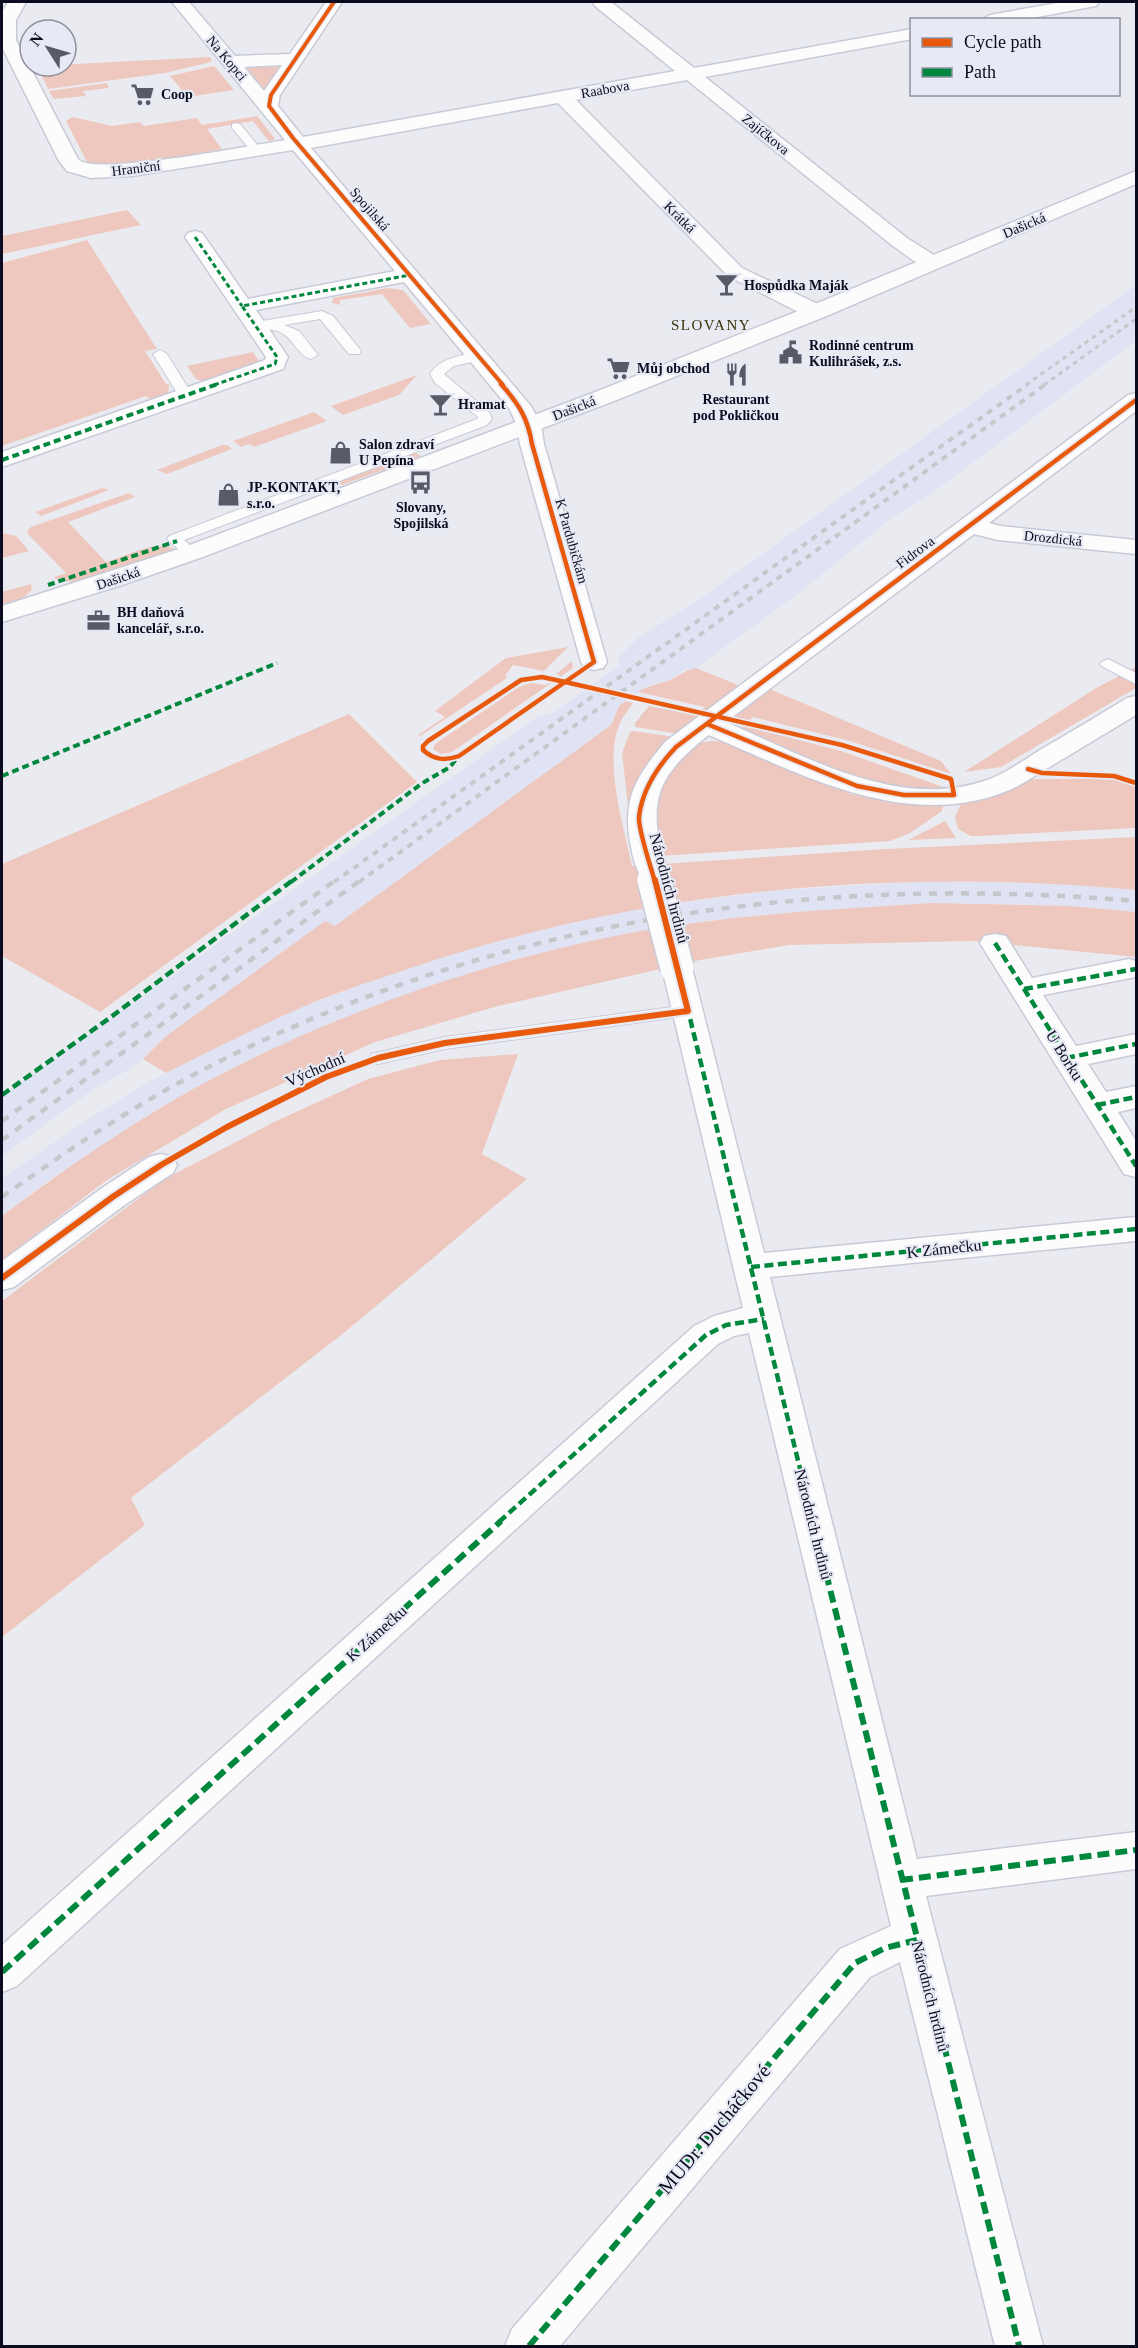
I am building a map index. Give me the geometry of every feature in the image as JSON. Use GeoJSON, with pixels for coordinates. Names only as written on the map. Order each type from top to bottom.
{"type":"FeatureCollection","features":[{"type":"Feature","properties":{"kind":"street","name":"Hraniční"},"geometry":{"type":"LineString","coordinates":[[17,2],[6,19],[5,33],[69,161],[81,170],[105,172],[132,170],[298,144]]}},
{"type":"Feature","properties":{"kind":"street","name":"Na Kopci"},"geometry":{"type":"LineString","coordinates":[[180,2],[274,115]]}},
{"type":"Feature","properties":{"kind":"street"},"geometry":{"type":"LineString","coordinates":[[274,115],[269,101],[334,2]]}},
{"type":"Feature","properties":{"kind":"street","name":"Zajíčkova"},"geometry":{"type":"LineString","coordinates":[[601,2],[900,242],[933,263]]}},
{"type":"Feature","properties":{"kind":"street"},"geometry":{"type":"LineString","coordinates":[[1001,18],[1090,2]]}},
{"type":"Feature","properties":{"kind":"street","name":"Raabova"},"geometry":{"type":"LineString","coordinates":[[298,144],[910,34]]}},
{"type":"Feature","properties":{"kind":"street"},"geometry":{"type":"LineString","coordinates":[[230,62],[295,59]]}},
{"type":"Feature","properties":{"kind":"street","name":"Krátká"},"geometry":{"type":"LineString","coordinates":[[562,97],[735,272],[816,312]]}},
{"type":"Feature","properties":{"kind":"street","name":"Spojilská"},"geometry":{"type":"LineString","coordinates":[[274,115],[479,356],[520,406],[529,425]]}},
{"type":"Feature","properties":{"kind":"street","name":"Dašická"},"geometry":{"type":"LineString","coordinates":[[2,615],[191,553],[529,425],[816,312],[1137,177]]}},
{"type":"Feature","properties":{"kind":"street"},"geometry":{"type":"LineString","coordinates":[[2,460],[275,364],[278,357],[262,325],[243,306],[195,237]]}},
{"type":"Feature","properties":{"kind":"street"},"geometry":{"type":"LineString","coordinates":[[243,306],[410,275]]}},
{"type":"Feature","properties":{"kind":"street","name":"Fidrova"},"geometry":{"type":"LineString","coordinates":[[707,724],[1137,400]]}},
{"type":"Feature","properties":{"kind":"street","name":"K Pardubičkám"},"geometry":{"type":"LineString","coordinates":[[529,425],[535,456],[594,662]]}},
{"type":"Feature","properties":{"kind":"street","name":"Drozdická"},"geometry":{"type":"LineString","coordinates":[[971,525],[998,533],[1137,547]]}},
{"type":"Feature","properties":{"kind":"street"},"geometry":{"type":"LineString","coordinates":[[707,724],[857,786],[886,793],[925,797],[954,795],[994,787],[1137,704]]}},
{"type":"Feature","properties":{"kind":"street","name":"Národních hrdinů"},"geometry":{"type":"LineString","coordinates":[[707,724],[676,747],[663,761],[643,796],[639,819],[1018,2346]]}},
{"type":"Feature","properties":{"kind":"street","name":"U Borku"},"geometry":{"type":"LineString","coordinates":[[995,943],[1066,1058],[1137,1166]]}},
{"type":"Feature","properties":{"kind":"street"},"geometry":{"type":"LineString","coordinates":[[1024,989],[1129,969]]}},
{"type":"Feature","properties":{"kind":"street"},"geometry":{"type":"LineString","coordinates":[[1066,1058],[1137,1044]]}},
{"type":"Feature","properties":{"kind":"street"},"geometry":{"type":"LineString","coordinates":[[1097,1104],[1137,1096]]}},
{"type":"Feature","properties":{"kind":"street"},"geometry":{"type":"LineString","coordinates":[[2,1278],[161,1165]]}},
{"type":"Feature","properties":{"kind":"street","name":"K Zámečku"},"geometry":{"type":"LineString","coordinates":[[751,1267],[1137,1229]]}},
{"type":"Feature","properties":{"kind":"street","name":"K Zámečku"},"geometry":{"type":"LineString","coordinates":[[2,1972],[706,1335],[732,1322],[764,1319]]}},
{"type":"Feature","properties":{"kind":"street"},"geometry":{"type":"LineString","coordinates":[[901,1880],[1137,1850]]}},
{"type":"Feature","properties":{"kind":"street","name":"MUDr. Ducháčkové"},"geometry":{"type":"LineString","coordinates":[[529,2346],[855,1963],[880,1948],[901,1941],[917,1940]]}},
{"type":"Feature","properties":{"kind":"lane"},"geometry":{"type":"LineString","coordinates":[[236,126],[256,150]]}},
{"type":"Feature","properties":{"kind":"lane"},"geometry":{"type":"LineString","coordinates":[[262,325],[322,315],[328,319],[354,351]]}},
{"type":"Feature","properties":{"kind":"lane"},"geometry":{"type":"LineString","coordinates":[[262,325],[294,334],[311,355]]}},
{"type":"Feature","properties":{"kind":"lane"},"geometry":{"type":"LineString","coordinates":[[160,354],[186,396]]}},
{"type":"Feature","properties":{"kind":"lane"},"geometry":{"type":"LineString","coordinates":[[191,553],[174,539],[482,422],[485,419],[484,416],[440,380],[437,374],[438,369],[444,366],[479,356]]}},
{"type":"Feature","properties":{"kind":"lane"},"geometry":{"type":"LineString","coordinates":[[306,489],[326,502]]}},
{"type":"Feature","properties":{"kind":"lane"},"geometry":{"type":"LineString","coordinates":[[1108,664],[1137,679]]}},
{"type":"Feature","properties":{"kind":"lane"},"geometry":{"type":"LineString","coordinates":[[378,1058],[445,1043],[688,1011]]}},
{"type":"Feature","properties":{"kind":"shaded area"},"geometry":{"type":"Polygon","coordinates":[[[210,57],[212,61],[165,73],[48,89],[43,78],[78,78],[78,64],[210,57]]]}},
{"type":"Feature","properties":{"kind":"shaded area"},"geometry":{"type":"Polygon","coordinates":[[[284,64],[265,90],[246,67],[246,66],[284,64]]]}},
{"type":"Feature","properties":{"kind":"shaded area"},"geometry":{"type":"Polygon","coordinates":[[[214,66],[234,90],[188,97],[170,76],[214,66]]]}},
{"type":"Feature","properties":{"kind":"shaded area"},"geometry":{"type":"Polygon","coordinates":[[[107,83],[109,88],[83,91],[86,96],[54,99],[49,91],[107,83]]]}},
{"type":"Feature","properties":{"kind":"shaded area"},"geometry":{"type":"Polygon","coordinates":[[[257,116],[275,139],[269,141],[253,121],[207,129],[222,149],[152,162],[113,166],[87,162],[66,121],[73,117],[112,126],[140,122],[144,126],[197,118],[202,125],[257,116]]]}},
{"type":"Feature","properties":{"kind":"shaded area"},"geometry":{"type":"Polygon","coordinates":[[[127,210],[141,225],[2,254],[2,236],[127,210]]]}},
{"type":"Feature","properties":{"kind":"shaded area"},"geometry":{"type":"Polygon","coordinates":[[[87,240],[157,349],[145,351],[166,384],[169,384],[168,396],[155,402],[146,396],[2,446],[2,263],[87,240]]]}},
{"type":"Feature","properties":{"kind":"shaded area"},"geometry":{"type":"Polygon","coordinates":[[[1136,285],[1136,341],[931,494],[892,518],[799,593],[696,668],[684,670],[674,678],[645,687],[619,706],[611,725],[335,926],[325,921],[165,1037],[128,1070],[95,1088],[2,1156],[2,1096],[537,717],[553,713],[620,665],[617,659],[638,638],[704,596],[1136,285]]]}},
{"type":"Feature","properties":{"kind":"shaded area"},"geometry":{"type":"Polygon","coordinates":[[[388,288],[403,290],[431,324],[410,328],[382,294],[340,300],[340,305],[332,303],[333,298],[388,288]]]}},
{"type":"Feature","properties":{"kind":"shaded area"},"geometry":{"type":"Polygon","coordinates":[[[253,352],[259,361],[203,381],[196,379],[187,366],[253,352]]]}},
{"type":"Feature","properties":{"kind":"shaded area"},"geometry":{"type":"Polygon","coordinates":[[[417,375],[399,395],[343,415],[331,406],[417,375]]]}},
{"type":"Feature","properties":{"kind":"shaded area"},"geometry":{"type":"Polygon","coordinates":[[[314,412],[327,421],[254,447],[249,444],[241,447],[233,441],[314,412]]]}},
{"type":"Feature","properties":{"kind":"shaded area"},"geometry":{"type":"Polygon","coordinates":[[[227,445],[232,449],[167,474],[157,470],[227,445]]]}},
{"type":"Feature","properties":{"kind":"shaded area"},"geometry":{"type":"Polygon","coordinates":[[[414,452],[421,456],[342,485],[337,482],[414,452]]]}},
{"type":"Feature","properties":{"kind":"shaded area"},"geometry":{"type":"Polygon","coordinates":[[[102,488],[109,490],[41,516],[35,512],[102,488]]]}},
{"type":"Feature","properties":{"kind":"shaded area"},"geometry":{"type":"Polygon","coordinates":[[[129,493],[135,497],[68,522],[106,562],[150,547],[167,546],[175,549],[78,582],[59,581],[54,577],[66,573],[27,531],[31,527],[129,493]]]}},
{"type":"Feature","properties":{"kind":"shaded area"},"geometry":{"type":"Polygon","coordinates":[[[2,533],[16,536],[29,551],[2,558],[2,533]]]}},
{"type":"Feature","properties":{"kind":"shaded area"},"geometry":{"type":"Polygon","coordinates":[[[31,584],[32,590],[22,599],[2,604],[2,592],[31,584]]]}},
{"type":"Feature","properties":{"kind":"shaded area"},"geometry":{"type":"Polygon","coordinates":[[[568,647],[544,671],[513,665],[505,676],[507,678],[420,736],[418,735],[445,717],[435,711],[506,658],[568,647]]]}},
{"type":"Feature","properties":{"kind":"shaded area"},"geometry":{"type":"Polygon","coordinates":[[[572,661],[573,668],[452,752],[441,754],[433,749],[435,744],[519,687],[531,683],[546,685],[560,675],[556,674],[572,661]]]}},
{"type":"Feature","properties":{"kind":"shaded area"},"geometry":{"type":"Polygon","coordinates":[[[1136,667],[1136,688],[1001,767],[964,772],[1098,687],[1136,667]]]}},
{"type":"Feature","properties":{"kind":"shaded area"},"geometry":{"type":"Polygon","coordinates":[[[696,668],[743,687],[680,734],[635,727],[635,723],[649,706],[695,715],[705,707],[638,692],[696,668]]]}},
{"type":"Feature","properties":{"kind":"shaded area"},"geometry":{"type":"Polygon","coordinates":[[[767,688],[941,761],[951,774],[850,741],[753,717],[745,726],[841,751],[946,788],[914,788],[848,773],[744,729],[735,719],[737,714],[767,688]]]}},
{"type":"Feature","properties":{"kind":"shaded area"},"geometry":{"type":"Polygon","coordinates":[[[626,701],[633,703],[621,720],[615,738],[614,775],[632,866],[886,849],[1136,837],[1136,890],[1043,884],[950,882],[857,884],[764,892],[672,904],[581,921],[491,943],[402,971],[311,1004],[166,1073],[143,1059],[165,1037],[325,921],[335,926],[611,725],[619,706],[626,701]]]}},
{"type":"Feature","properties":{"kind":"shaded area"},"geometry":{"type":"Polygon","coordinates":[[[349,714],[417,782],[100,1012],[2,956],[2,864],[349,714]]]}},
{"type":"Feature","properties":{"kind":"shaded area"},"geometry":{"type":"Polygon","coordinates":[[[630,732],[675,737],[631,806],[628,806],[622,753],[630,732]]]}},
{"type":"Feature","properties":{"kind":"shaded area"},"geometry":{"type":"Polygon","coordinates":[[[726,742],[851,794],[893,803],[943,806],[942,811],[910,833],[890,841],[659,856],[654,802],[679,756],[699,743],[726,742]]]}},
{"type":"Feature","properties":{"kind":"shaded area"},"geometry":{"type":"Polygon","coordinates":[[[1031,779],[1113,779],[1136,787],[1136,828],[979,836],[971,836],[958,829],[955,817],[961,804],[1004,794],[1031,779]]]}},
{"type":"Feature","properties":{"kind":"shaded area"},"geometry":{"type":"Polygon","coordinates":[[[945,821],[956,838],[908,840],[945,821]]]}},
{"type":"Feature","properties":{"kind":"shaded area"},"geometry":{"type":"Polygon","coordinates":[[[926,881],[1069,884],[1136,890],[1136,912],[1071,906],[931,903],[712,920],[556,950],[455,979],[173,1100],[48,1181],[2,1216],[2,1178],[90,1118],[150,1081],[231,1040],[299,1008],[360,985],[440,958],[543,928],[635,909],[770,891],[926,881]]]}},
{"type":"Feature","properties":{"kind":"shaded area"},"geometry":{"type":"Polygon","coordinates":[[[931,903],[1071,906],[1136,912],[1136,957],[972,941],[789,945],[700,960],[498,1006],[375,1042],[226,1109],[107,1180],[2,1260],[2,1216],[43,1186],[172,1101],[283,1044],[342,1019],[463,975],[586,942],[682,924],[824,910],[931,903]]]}},
{"type":"Feature","properties":{"kind":"shaded area"},"geometry":{"type":"Polygon","coordinates":[[[518,1054],[482,1154],[527,1179],[345,1332],[131,1498],[145,1525],[2,1637],[2,1301],[163,1180],[274,1122],[368,1079],[440,1060],[518,1054]]]}},
{"type":"Feature","properties":{"kind":"railway"},"geometry":{"type":"LineString","coordinates":[[1026,385],[1136,307]]}},
{"type":"Feature","properties":{"kind":"railway"},"geometry":{"type":"LineString","coordinates":[[1044,385],[1136,319]]}},
{"type":"Feature","properties":{"kind":"railway"},"geometry":{"type":"LineString","coordinates":[[334,882],[1028,384]]}},
{"type":"Feature","properties":{"kind":"railway"},"geometry":{"type":"LineString","coordinates":[[359,882],[1046,384]]}},
{"type":"Feature","properties":{"kind":"railway"},"geometry":{"type":"LineString","coordinates":[[2,1121],[336,880]]}},
{"type":"Feature","properties":{"kind":"railway"},"geometry":{"type":"LineString","coordinates":[[2,1140],[361,880]]}},
{"type":"Feature","properties":{"kind":"railway"},"geometry":{"type":"LineString","coordinates":[[2,1197],[96,1132],[145,1102],[195,1074],[306,1021],[420,978],[535,944],[652,919],[771,903],[892,895],[1013,894],[1136,901]]}},
{"type":"Feature","properties":{"kind":"marked path"},"geometry":{"type":"LineString","coordinates":[[195,237],[242,306]]}},
{"type":"Feature","properties":{"kind":"marked path"},"geometry":{"type":"LineString","coordinates":[[2,460],[275,364],[277,357],[242,306],[410,275]]}},
{"type":"Feature","properties":{"kind":"marked path"},"geometry":{"type":"LineString","coordinates":[[48,585],[177,541]]}},
{"type":"Feature","properties":{"kind":"marked path"},"geometry":{"type":"LineString","coordinates":[[2,776],[277,663]]}},
{"type":"Feature","properties":{"kind":"marked path"},"geometry":{"type":"LineString","coordinates":[[2,1095],[111,1017],[421,784],[450,767],[457,758]]}},
{"type":"Feature","properties":{"kind":"marked path"},"geometry":{"type":"LineString","coordinates":[[995,943],[1136,1166]]}},
{"type":"Feature","properties":{"kind":"marked path"},"geometry":{"type":"LineString","coordinates":[[1024,989],[1136,969]]}},
{"type":"Feature","properties":{"kind":"marked path"},"geometry":{"type":"LineString","coordinates":[[687,1006],[901,1880],[1019,2346]]}},
{"type":"Feature","properties":{"kind":"marked path"},"geometry":{"type":"LineString","coordinates":[[1066,1058],[1136,1044]]}},
{"type":"Feature","properties":{"kind":"marked path"},"geometry":{"type":"LineString","coordinates":[[1097,1105],[1136,1097]]}},
{"type":"Feature","properties":{"kind":"marked path"},"geometry":{"type":"LineString","coordinates":[[751,1267],[1136,1229]]}},
{"type":"Feature","properties":{"kind":"marked path"},"geometry":{"type":"LineString","coordinates":[[2,1972],[706,1335],[726,1325],[764,1319]]}},
{"type":"Feature","properties":{"kind":"marked path"},"geometry":{"type":"LineString","coordinates":[[901,1880],[1136,1850]]}},
{"type":"Feature","properties":{"kind":"marked path"},"geometry":{"type":"LineString","coordinates":[[529,2346],[855,1963],[885,1948],[917,1940]]}},
{"type":"Feature","properties":{"kind":"cycle path"},"geometry":{"type":"LineString","coordinates":[[334,2],[271,95],[269,106],[293,138],[520,406],[529,425],[532,444],[594,662],[581,670],[579,672],[459,756],[440,759],[423,750],[423,746],[428,741],[521,680],[542,677],[554,679],[635,697],[646,699],[842,745],[951,779],[954,795],[904,795],[857,786],[707,724]]}},
{"type":"Feature","properties":{"kind":"cycle path","name":"Východní"},"geometry":{"type":"LineString","coordinates":[[2,1278],[114,1196],[161,1165],[227,1127],[326,1077],[378,1058],[445,1043],[688,1011],[639,819],[648,786],[663,761],[676,747],[1136,400]]}},
{"type":"Feature","properties":{"kind":"cycle path"},"geometry":{"type":"LineString","coordinates":[[1028,769],[1042,773],[1114,776],[1136,783]]}},
{"type":"Feature","properties":{"kind":"place","name":"Coop"},"geometry":{"type":"Point","coordinates":[143,94]}},
{"type":"Feature","properties":{"kind":"place","name":"Hospůdka Maják"},"geometry":{"type":"Point","coordinates":[726,285]}},
{"type":"Feature","properties":{"kind":"place","name":"Rodinné centrum Kulihrášek, z.s."},"geometry":{"type":"Point","coordinates":[791,353]}},
{"type":"Feature","properties":{"kind":"place","name":"Můj obchod"},"geometry":{"type":"Point","coordinates":[619,368]}},
{"type":"Feature","properties":{"kind":"place","name":"Restaurant pod Pokličkou"},"geometry":{"type":"Point","coordinates":[736,375]}},
{"type":"Feature","properties":{"kind":"place","name":"Hramat"},"geometry":{"type":"Point","coordinates":[440,404]}},
{"type":"Feature","properties":{"kind":"place","name":"Salon zdraví U Pepína"},"geometry":{"type":"Point","coordinates":[341,452]}},
{"type":"Feature","properties":{"kind":"place","name":"Slovany, Spojilská"},"geometry":{"type":"Point","coordinates":[421,483]}},
{"type":"Feature","properties":{"kind":"place","name":"JP-KONTAKT, s.r.o."},"geometry":{"type":"Point","coordinates":[229,495]}},
{"type":"Feature","properties":{"kind":"place","name":"BH daňová kancelář, s.r.o."},"geometry":{"type":"Point","coordinates":[99,620]}},
{"type":"Feature","properties":{"kind":"district","name":"SLOVANY"},"geometry":{"type":"Point","coordinates":[711,325]}}]}
